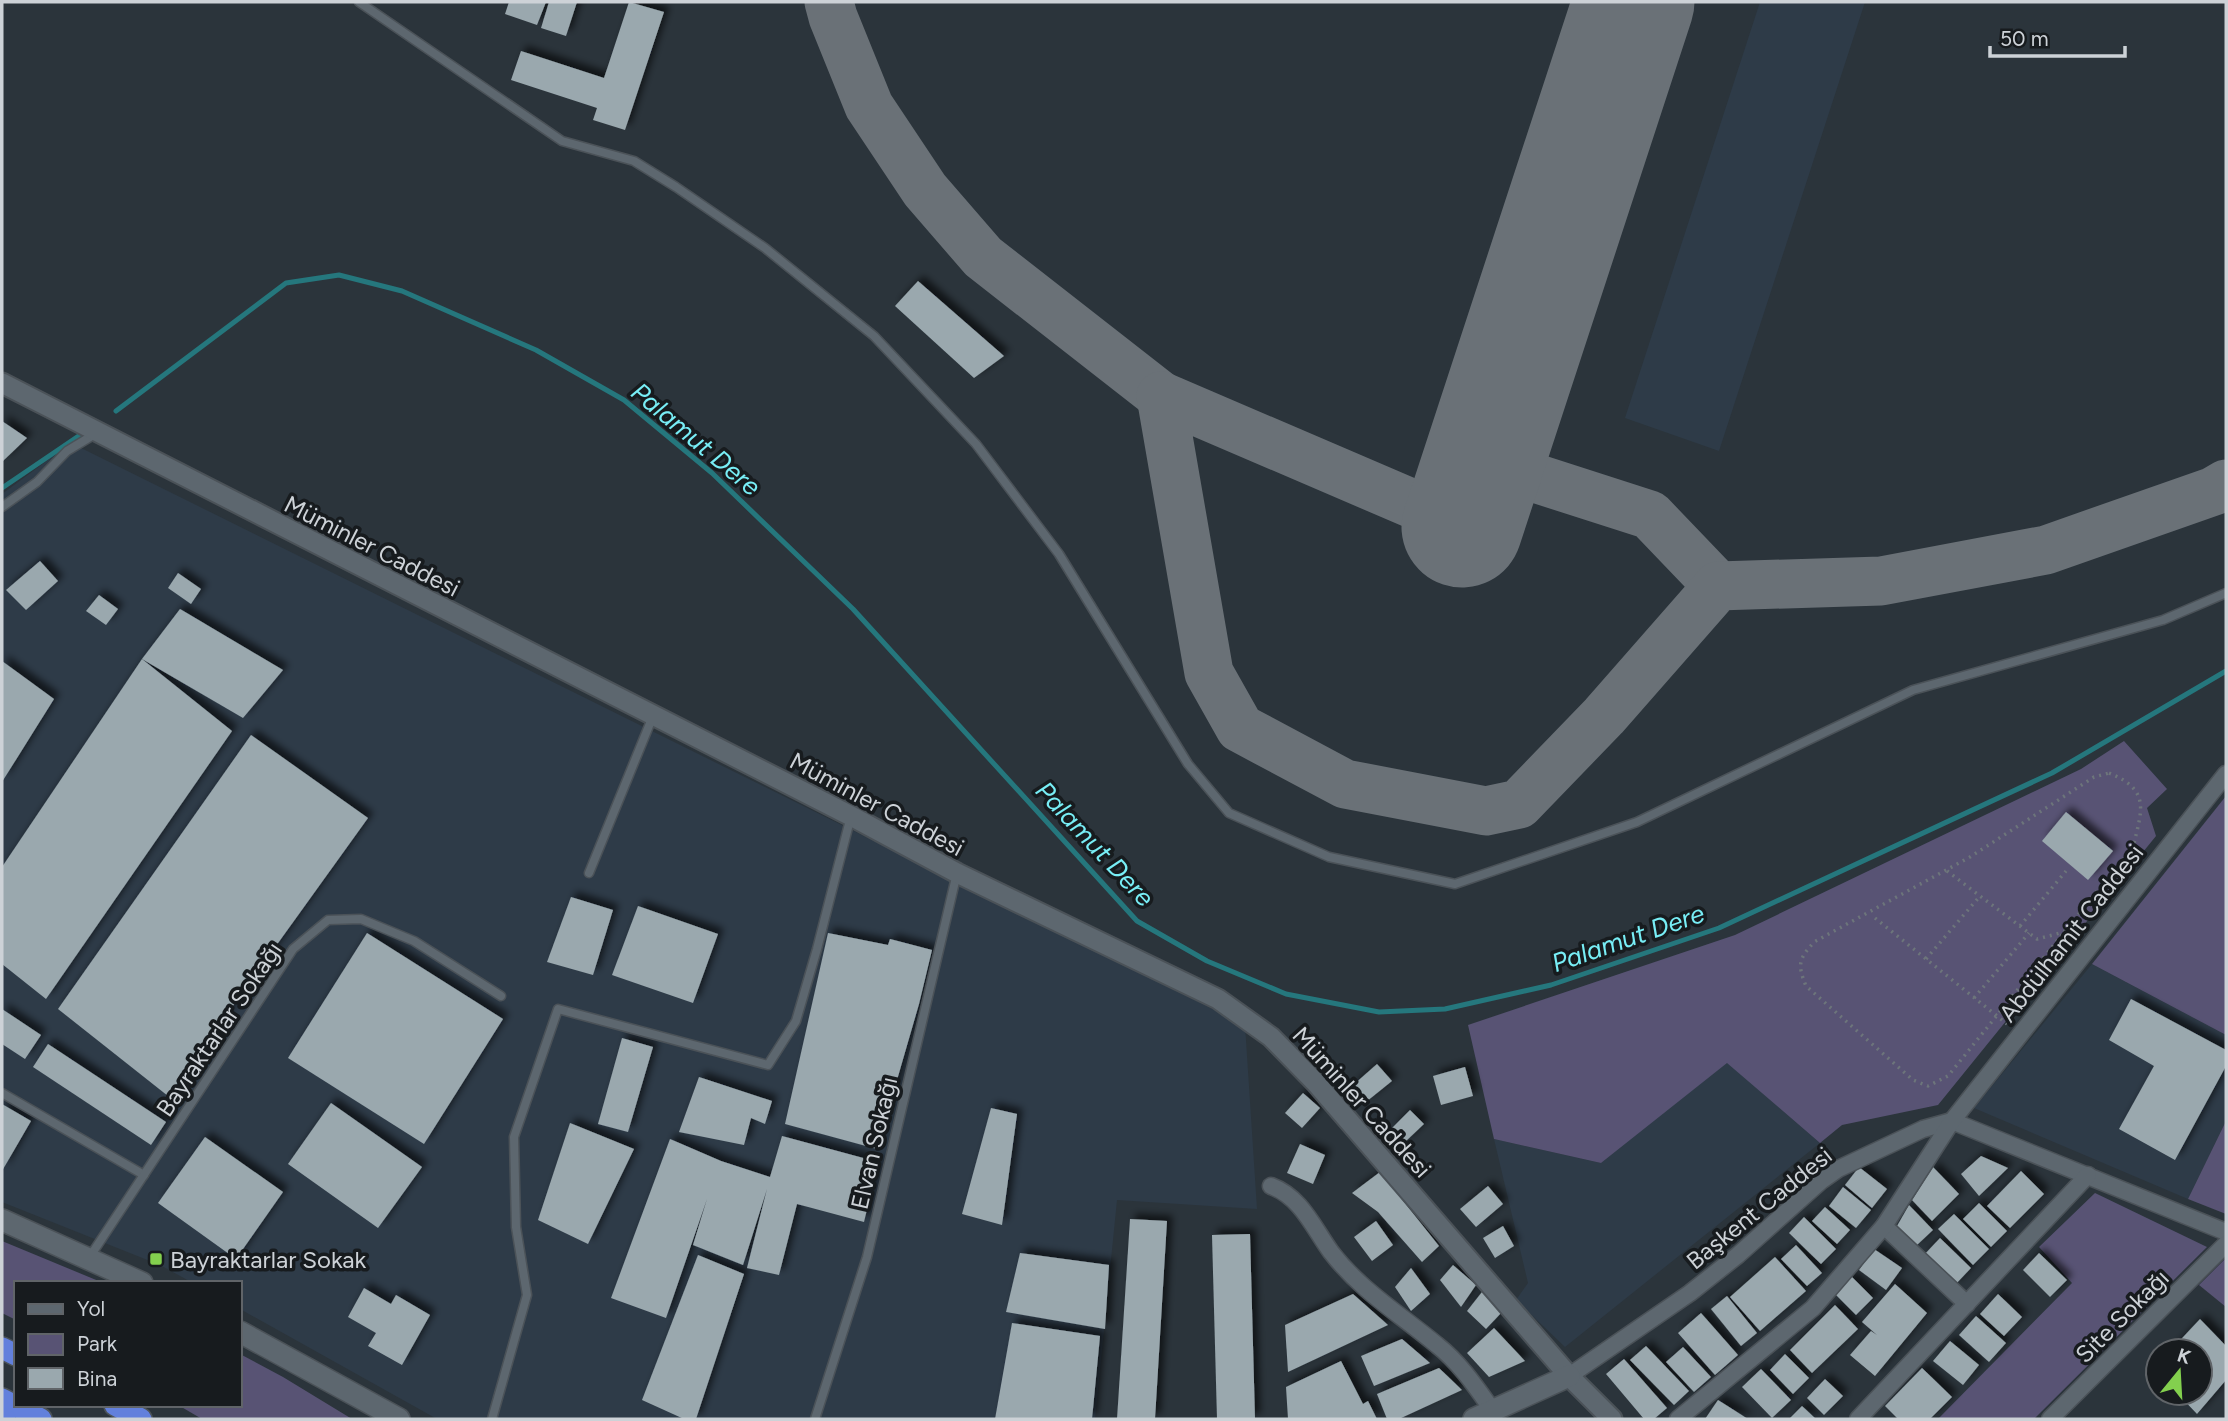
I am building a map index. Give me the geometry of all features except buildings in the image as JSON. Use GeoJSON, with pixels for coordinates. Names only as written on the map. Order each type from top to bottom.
{"type":"FeatureCollection","features":[{"type":"Feature","properties":{"kind":"highway"},"geometry":{"type":"LineString","coordinates":[[18,1407],[41,1419]]}},
{"type":"Feature","properties":{"kind":"highway"},"geometry":{"type":"LineString","coordinates":[[119,1407],[141,1419]]}},
{"type":"Feature","properties":{"kind":"main road"},"geometry":{"type":"LineString","coordinates":[[2,1220],[138,1281]]}},
{"type":"Feature","properties":{"kind":"main road"},"geometry":{"type":"LineString","coordinates":[[242,1333],[399,1419]]}},
{"type":"Feature","properties":{"kind":"main road"},"geometry":{"type":"LineString","coordinates":[[1483,1415],[1569,1376]]}},
{"type":"Feature","properties":{"kind":"street","name":"Müminler Caddesi"},"geometry":{"type":"LineString","coordinates":[[2,383],[851,816],[957,873],[1219,999],[1272,1037],[1316,1083],[1569,1376],[1612,1419]]}},
{"type":"Feature","properties":{"kind":"street","name":"Abdülhamit Caddesi"},"geometry":{"type":"LineString","coordinates":[[1678,1419],[1814,1308],[1884,1226],[1952,1121],[2226,774]]}},
{"type":"Feature","properties":{"kind":"street","name":"Başkent Caddesi"},"geometry":{"type":"LineString","coordinates":[[1569,1376],[1690,1293],[1838,1169],[1923,1129],[1952,1121]]}},
{"type":"Feature","properties":{"kind":"street"},"geometry":{"type":"LineString","coordinates":[[1952,1121],[2226,1233]]}},
{"type":"Feature","properties":{"kind":"street"},"geometry":{"type":"LineString","coordinates":[[1858,1419],[2088,1175]]}},
{"type":"Feature","properties":{"kind":"street"},"geometry":{"type":"LineString","coordinates":[[1270,1186],[1294,1198],[1332,1254],[1374,1296],[1455,1361],[1483,1415]]}},
{"type":"Feature","properties":{"kind":"street"},"geometry":{"type":"LineString","coordinates":[[1884,1226],[1967,1304]]}},
{"type":"Feature","properties":{"kind":"street","name":"Site Sokağı"},"geometry":{"type":"LineString","coordinates":[[2050,1419],[2226,1244]]}},
{"type":"Feature","properties":{"kind":"lane"},"geometry":{"type":"LineString","coordinates":[[359,2],[562,141],[634,161],[676,187],[765,248],[874,336],[976,444],[1059,554],[1188,764],[1229,813],[1329,857],[1455,884],[1637,822],[1913,690],[2163,620],[2226,593]]}},
{"type":"Feature","properties":{"kind":"lane"},"geometry":{"type":"LineString","coordinates":[[2,507],[37,482],[66,451],[97,432]]}},
{"type":"Feature","properties":{"kind":"lane"},"geometry":{"type":"LineString","coordinates":[[589,873],[653,716]]}},
{"type":"Feature","properties":{"kind":"lane"},"geometry":{"type":"LineString","coordinates":[[492,1419],[527,1294],[516,1227],[514,1137],[558,1009],[768,1065],[796,1021],[851,816]]}},
{"type":"Feature","properties":{"kind":"lane","name":"Elvan Sokağı"},"geometry":{"type":"LineString","coordinates":[[815,1419],[867,1256],[957,873]]}},
{"type":"Feature","properties":{"kind":"lane","name":"Bayraktarlar Sokağı"},"geometry":{"type":"LineString","coordinates":[[89,1258],[293,949],[328,920],[361,919],[414,941],[501,996]]}},
{"type":"Feature","properties":{"kind":"lane"},"geometry":{"type":"LineString","coordinates":[[2,1093],[144,1175]]}},
{"type":"Feature","properties":{"kind":"path"},"geometry":{"type":"LineString","coordinates":[[2109,773],[2127,780],[2140,795],[2142,811],[2133,847],[1948,1076],[1928,1086],[1913,1080],[1805,986],[1800,971],[1802,957],[1814,942],[1947,870],[2094,777],[2109,773]]}},
{"type":"Feature","properties":{"kind":"path"},"geometry":{"type":"LineString","coordinates":[[1947,870],[2037,939],[2064,932]]}},
{"type":"Feature","properties":{"kind":"path"},"geometry":{"type":"LineString","coordinates":[[2020,926],[2066,872]]}},
{"type":"Feature","properties":{"kind":"path"},"geometry":{"type":"LineString","coordinates":[[1926,959],[1980,896]]}},
{"type":"Feature","properties":{"kind":"path"},"geometry":{"type":"LineString","coordinates":[[1875,918],[2020,1034]]}},
{"type":"Feature","properties":{"kind":"path"},"geometry":{"type":"LineString","coordinates":[[2064,932],[2087,950]]}},
{"type":"Feature","properties":{"kind":"path"},"geometry":{"type":"LineString","coordinates":[[1975,998],[2029,933]]}},
{"type":"Feature","properties":{"kind":"shaded area"},"geometry":{"type":"Polygon","coordinates":[[[1760,2],[1865,2],[1719,451],[1625,418],[1760,2]]]}},
{"type":"Feature","properties":{"kind":"shaded area"},"geometry":{"type":"Polygon","coordinates":[[[71,443],[1245,1025],[1257,1209],[1117,1200],[1095,1419],[437,1419],[242,1310],[242,1281],[189,1281],[160,1265],[2,1202],[2,494],[71,443]]]}},
{"type":"Feature","properties":{"kind":"shaded area"},"geometry":{"type":"Polygon","coordinates":[[[2092,964],[2226,1035],[2226,1121],[2188,1199],[1974,1108],[2092,964]]]}},
{"type":"Feature","properties":{"kind":"shaded area"},"geometry":{"type":"Polygon","coordinates":[[[1727,1062],[1820,1143],[1565,1347],[1516,1300],[1528,1283],[1494,1139],[1601,1163],[1727,1062]]]}},
{"type":"Feature","properties":{"kind":"green space"},"geometry":{"type":"Polygon","coordinates":[[[2124,741],[2167,789],[2147,808],[2156,836],[1938,1105],[1842,1125],[1820,1143],[1727,1063],[1601,1163],[1494,1139],[1468,1025],[1735,935],[2081,769],[2124,741]]]}},
{"type":"Feature","properties":{"kind":"green space"},"geometry":{"type":"Polygon","coordinates":[[[2226,796],[2226,1035],[2092,964],[2226,796]]]}},
{"type":"Feature","properties":{"kind":"green space"},"geometry":{"type":"Polygon","coordinates":[[[2226,1121],[2226,1214],[2188,1199],[2226,1121]]]}},
{"type":"Feature","properties":{"kind":"green space"},"geometry":{"type":"Polygon","coordinates":[[[2095,1193],[2207,1247],[2034,1419],[1938,1419],[2072,1283],[2039,1247],[2095,1193]]]}},
{"type":"Feature","properties":{"kind":"green space"},"geometry":{"type":"Polygon","coordinates":[[[2,1241],[99,1281],[14,1281],[14,1319],[2,1313],[2,1241]]]}},
{"type":"Feature","properties":{"kind":"green space"},"geometry":{"type":"Polygon","coordinates":[[[2226,1258],[2226,1307],[2199,1285],[2226,1258]]]}},
{"type":"Feature","properties":{"kind":"green space"},"geometry":{"type":"Polygon","coordinates":[[[242,1355],[352,1419],[202,1419],[181,1407],[242,1407],[242,1355]]]}},
{"type":"Feature","properties":{"kind":"waterway","name":"Palamut Dere"},"geometry":{"type":"LineString","coordinates":[[116,411],[286,283],[339,275],[402,291],[536,350],[624,400],[712,473],[853,609],[1137,921],[1207,961],[1286,994],[1379,1012],[1445,1009],[1551,985],[1719,928],[2052,773],[2226,671]]}},
{"type":"Feature","properties":{"kind":"waterway","name":"Palamut Dere"},"geometry":{"type":"LineString","coordinates":[[2,488],[86,431]]}},
{"type":"Feature","properties":{"kind":"taxiway"},"geometry":{"type":"LineString","coordinates":[[829,2],[869,106],[925,190],[983,257],[1161,396]]}},
{"type":"Feature","properties":{"kind":"taxiway"},"geometry":{"type":"LineString","coordinates":[[1448,519],[1161,396],[1209,673],[1240,728],[1345,784],[1486,811],[1519,804],[1604,716],[1718,586],[1881,581],[2046,550],[2214,491],[2226,484]]}},
{"type":"Feature","properties":{"kind":"taxiway"},"geometry":{"type":"LineString","coordinates":[[1513,471],[1650,515],[1718,586]]}},
{"type":"Feature","properties":{"kind":"runway"},"geometry":{"type":"LineString","coordinates":[[1462,527],[1634,2]]}},
{"type":"Feature","properties":{"kind":"place","name":"Bayraktarlar Sokak"},"geometry":{"type":"Point","coordinates":[156,1259]}}]}
